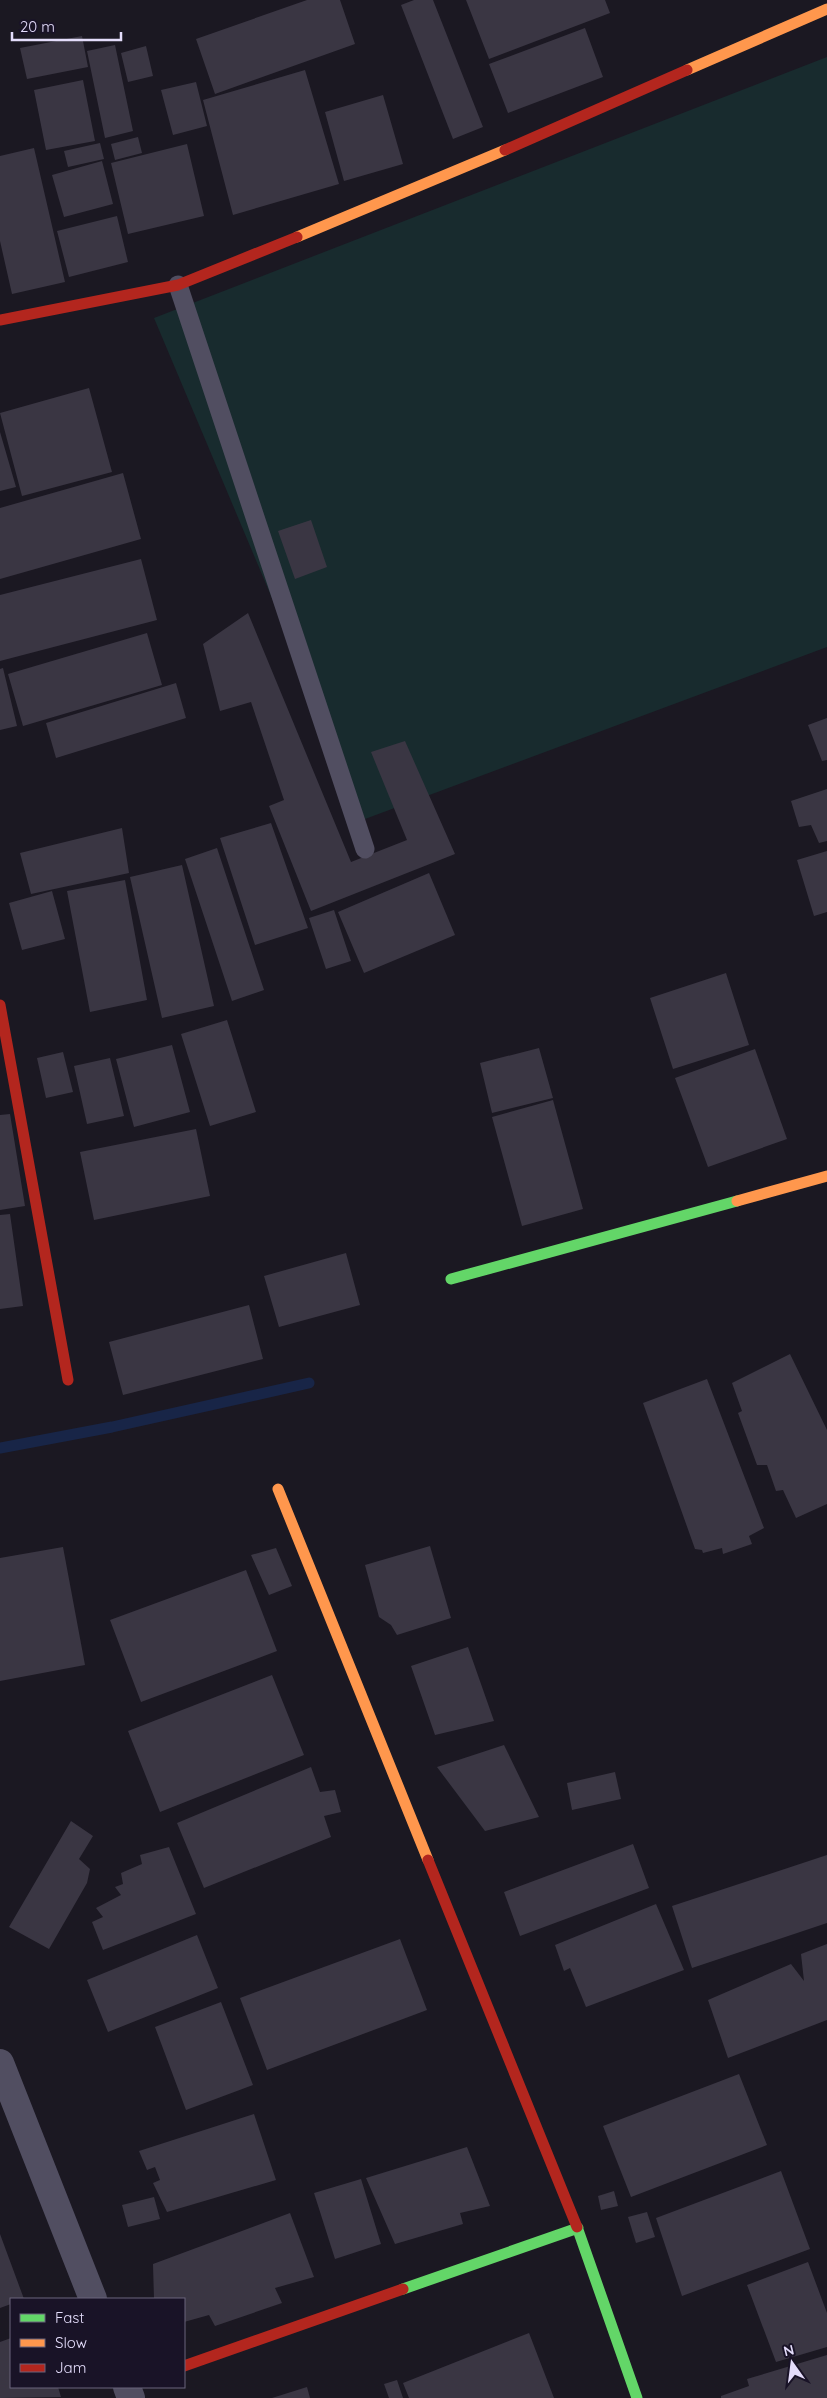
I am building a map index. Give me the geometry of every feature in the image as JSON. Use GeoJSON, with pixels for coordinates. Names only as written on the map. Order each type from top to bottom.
{"type":"FeatureCollection","features":[{"type":"Feature","properties":{"kind":"street"},"geometry":{"type":"LineString","coordinates":[[0,320],[178,284],[392,199],[827,9]]}},
{"type":"Feature","properties":{"kind":"street"},"geometry":{"type":"LineString","coordinates":[[0,1005],[68,1380]]}},
{"type":"Feature","properties":{"kind":"street"},"geometry":{"type":"LineString","coordinates":[[451,1279],[827,1176]]}},
{"type":"Feature","properties":{"kind":"street"},"geometry":{"type":"LineString","coordinates":[[278,1489],[578,2228],[637,2398]]}},
{"type":"Feature","properties":{"kind":"street"},"geometry":{"type":"LineString","coordinates":[[0,2063],[93,2298]]}},
{"type":"Feature","properties":{"kind":"street"},"geometry":{"type":"LineString","coordinates":[[185,2366],[578,2228]]}},
{"type":"Feature","properties":{"kind":"lane"},"geometry":{"type":"LineString","coordinates":[[178,284],[365,849]]}},
{"type":"Feature","properties":{"kind":"green space"},"geometry":{"type":"Polygon","coordinates":[[[827,57],[827,647],[365,819],[154,318],[827,57]]]}},
{"type":"Feature","properties":{"kind":"building"},"geometry":{"type":"Polygon","coordinates":[[[307,0],[340,0],[355,44],[215,94],[196,39],[307,0]]]}},
{"type":"Feature","properties":{"kind":"building"},"geometry":{"type":"Polygon","coordinates":[[[414,0],[433,0],[483,127],[453,139],[401,5],[414,0]]]}},
{"type":"Feature","properties":{"kind":"building"},"geometry":{"type":"Polygon","coordinates":[[[466,0],[605,0],[610,13],[489,59],[466,0]]]}},
{"type":"Feature","properties":{"kind":"building"},"geometry":{"type":"Polygon","coordinates":[[[585,28],[603,77],[508,113],[489,64],[585,28]]]}},
{"type":"Feature","properties":{"kind":"building"},"geometry":{"type":"Polygon","coordinates":[[[82,36],[88,67],[27,79],[20,48],[82,36]]]}},
{"type":"Feature","properties":{"kind":"building"},"geometry":{"type":"Polygon","coordinates":[[[115,45],[133,131],[105,138],[87,51],[115,45]]]}},
{"type":"Feature","properties":{"kind":"building"},"geometry":{"type":"Polygon","coordinates":[[[146,46],[153,76],[128,82],[121,53],[146,46]]]}},
{"type":"Feature","properties":{"kind":"building"},"geometry":{"type":"Polygon","coordinates":[[[305,70],[339,184],[233,215],[203,100],[305,70]]]}},
{"type":"Feature","properties":{"kind":"building"},"geometry":{"type":"Polygon","coordinates":[[[83,80],[95,141],[46,150],[34,90],[83,80]]]}},
{"type":"Feature","properties":{"kind":"building"},"geometry":{"type":"Polygon","coordinates":[[[196,82],[207,126],[173,135],[161,90],[196,82]]]}},
{"type":"Feature","properties":{"kind":"building"},"geometry":{"type":"Polygon","coordinates":[[[383,95],[403,164],[344,181],[325,112],[383,95]]]}},
{"type":"Feature","properties":{"kind":"building"},"geometry":{"type":"Polygon","coordinates":[[[138,137],[142,153],[115,160],[111,144],[138,137]]]}},
{"type":"Feature","properties":{"kind":"building"},"geometry":{"type":"Polygon","coordinates":[[[100,143],[104,159],[68,167],[64,151],[100,143]]]}},
{"type":"Feature","properties":{"kind":"building"},"geometry":{"type":"Polygon","coordinates":[[[187,144],[204,216],[128,234],[111,163],[187,144]]]}},
{"type":"Feature","properties":{"kind":"building"},"geometry":{"type":"Polygon","coordinates":[[[34,148],[65,282],[12,294],[0,241],[0,156],[34,148]]]}},
{"type":"Feature","properties":{"kind":"building"},"geometry":{"type":"Polygon","coordinates":[[[102,161],[113,204],[64,217],[52,175],[102,161]]]}},
{"type":"Feature","properties":{"kind":"building"},"geometry":{"type":"Polygon","coordinates":[[[117,216],[128,262],[69,277],[57,231],[117,216]]]}},
{"type":"Feature","properties":{"kind":"building"},"geometry":{"type":"Polygon","coordinates":[[[89,388],[112,472],[22,496],[0,413],[89,388]]]}},
{"type":"Feature","properties":{"kind":"building"},"geometry":{"type":"Polygon","coordinates":[[[0,432],[16,487],[0,491],[0,432]]]}},
{"type":"Feature","properties":{"kind":"building"},"geometry":{"type":"Polygon","coordinates":[[[123,473],[141,539],[0,579],[0,508],[123,473]]]}},
{"type":"Feature","properties":{"kind":"building"},"geometry":{"type":"Polygon","coordinates":[[[311,520],[327,567],[295,579],[278,531],[311,520]]]}},
{"type":"Feature","properties":{"kind":"building"},"geometry":{"type":"Polygon","coordinates":[[[141,559],[157,620],[0,661],[0,595],[141,559]]]}},
{"type":"Feature","properties":{"kind":"building"},"geometry":{"type":"Polygon","coordinates":[[[248,613],[351,862],[407,840],[371,752],[405,741],[455,854],[311,911],[269,806],[284,800],[251,702],[220,711],[203,644],[248,613]]]}},
{"type":"Feature","properties":{"kind":"building"},"geometry":{"type":"Polygon","coordinates":[[[147,633],[162,685],[23,726],[8,674],[147,633]]]}},
{"type":"Feature","properties":{"kind":"building"},"geometry":{"type":"Polygon","coordinates":[[[3,668],[17,726],[0,730],[0,669],[3,668]]]}},
{"type":"Feature","properties":{"kind":"building"},"geometry":{"type":"Polygon","coordinates":[[[176,683],[186,718],[56,758],[46,723],[176,683]]]}},
{"type":"Feature","properties":{"kind":"building"},"geometry":{"type":"Polygon","coordinates":[[[827,718],[827,760],[822,761],[808,725],[827,718]]]}},
{"type":"Feature","properties":{"kind":"building"},"geometry":{"type":"Polygon","coordinates":[[[827,789],[827,841],[819,843],[811,825],[799,827],[791,801],[827,789]]]}},
{"type":"Feature","properties":{"kind":"building"},"geometry":{"type":"Polygon","coordinates":[[[271,823],[308,928],[255,945],[220,838],[271,823]]]}},
{"type":"Feature","properties":{"kind":"building"},"geometry":{"type":"Polygon","coordinates":[[[122,828],[129,873],[31,894],[20,853],[122,828]]]}},
{"type":"Feature","properties":{"kind":"building"},"geometry":{"type":"Polygon","coordinates":[[[217,848],[264,990],[232,1001],[185,859],[217,848]]]}},
{"type":"Feature","properties":{"kind":"building"},"geometry":{"type":"Polygon","coordinates":[[[827,851],[827,912],[814,916],[797,860],[827,851]]]}},
{"type":"Feature","properties":{"kind":"building"},"geometry":{"type":"Polygon","coordinates":[[[182,865],[214,1006],[162,1018],[130,877],[182,865]]]}},
{"type":"Feature","properties":{"kind":"building"},"geometry":{"type":"Polygon","coordinates":[[[429,873],[455,935],[364,973],[338,912],[429,873]]]}},
{"type":"Feature","properties":{"kind":"building"},"geometry":{"type":"Polygon","coordinates":[[[125,880],[147,1000],[90,1012],[67,891],[125,880]]]}},
{"type":"Feature","properties":{"kind":"building"},"geometry":{"type":"Polygon","coordinates":[[[52,891],[65,939],[22,950],[9,903],[52,891]]]}},
{"type":"Feature","properties":{"kind":"building"},"geometry":{"type":"Polygon","coordinates":[[[334,910],[351,961],[326,969],[309,918],[334,910]]]}},
{"type":"Feature","properties":{"kind":"building"},"geometry":{"type":"Polygon","coordinates":[[[726,973],[749,1045],[673,1069],[650,998],[726,973]]]}},
{"type":"Feature","properties":{"kind":"building"},"geometry":{"type":"Polygon","coordinates":[[[227,1020],[256,1112],[210,1126],[181,1034],[227,1020]]]}},
{"type":"Feature","properties":{"kind":"building"},"geometry":{"type":"Polygon","coordinates":[[[172,1045],[190,1112],[134,1127],[116,1059],[172,1045]]]}},
{"type":"Feature","properties":{"kind":"building"},"geometry":{"type":"Polygon","coordinates":[[[539,1048],[553,1098],[492,1113],[480,1063],[539,1048]]]}},
{"type":"Feature","properties":{"kind":"building"},"geometry":{"type":"Polygon","coordinates":[[[755,1049],[787,1139],[708,1167],[675,1078],[755,1049]]]}},
{"type":"Feature","properties":{"kind":"building"},"geometry":{"type":"Polygon","coordinates":[[[63,1052],[73,1092],[46,1098],[37,1058],[63,1052]]]}},
{"type":"Feature","properties":{"kind":"building"},"geometry":{"type":"Polygon","coordinates":[[[110,1058],[124,1116],[87,1124],[74,1066],[110,1058]]]}},
{"type":"Feature","properties":{"kind":"building"},"geometry":{"type":"Polygon","coordinates":[[[553,1100],[583,1209],[522,1226],[492,1117],[553,1100]]]}},
{"type":"Feature","properties":{"kind":"building"},"geometry":{"type":"Polygon","coordinates":[[[10,1114],[25,1206],[0,1210],[0,1115],[10,1114]]]}},
{"type":"Feature","properties":{"kind":"building"},"geometry":{"type":"Polygon","coordinates":[[[196,1129],[210,1196],[94,1220],[80,1152],[196,1129]]]}},
{"type":"Feature","properties":{"kind":"building"},"geometry":{"type":"Polygon","coordinates":[[[10,1214],[23,1306],[0,1309],[0,1215],[10,1214]]]}},
{"type":"Feature","properties":{"kind":"building"},"geometry":{"type":"Polygon","coordinates":[[[346,1253],[360,1305],[279,1327],[264,1276],[346,1253]]]}},
{"type":"Feature","properties":{"kind":"building"},"geometry":{"type":"Polygon","coordinates":[[[249,1305],[263,1359],[123,1395],[109,1342],[249,1305]]]}},
{"type":"Feature","properties":{"kind":"building"},"geometry":{"type":"Polygon","coordinates":[[[790,1354],[827,1430],[827,1504],[796,1518],[783,1490],[776,1491],[767,1465],[757,1465],[738,1413],[742,1411],[732,1383],[790,1354]]]}},
{"type":"Feature","properties":{"kind":"building"},"geometry":{"type":"Polygon","coordinates":[[[707,1379],[764,1528],[749,1536],[752,1544],[723,1554],[722,1548],[703,1553],[702,1550],[695,1549],[643,1403],[707,1379]]]}},
{"type":"Feature","properties":{"kind":"building"},"geometry":{"type":"Polygon","coordinates":[[[430,1546],[451,1618],[397,1635],[391,1625],[379,1617],[365,1565],[430,1546]]]}},
{"type":"Feature","properties":{"kind":"building"},"geometry":{"type":"Polygon","coordinates":[[[63,1547],[85,1665],[0,1681],[0,1558],[63,1547]]]}},
{"type":"Feature","properties":{"kind":"building"},"geometry":{"type":"Polygon","coordinates":[[[276,1548],[292,1586],[269,1595],[251,1555],[276,1548]]]}},
{"type":"Feature","properties":{"kind":"building"},"geometry":{"type":"Polygon","coordinates":[[[246,1570],[277,1651],[141,1702],[110,1620],[246,1570]]]}},
{"type":"Feature","properties":{"kind":"building"},"geometry":{"type":"Polygon","coordinates":[[[468,1647],[494,1721],[435,1735],[411,1666],[468,1647]]]}},
{"type":"Feature","properties":{"kind":"building"},"geometry":{"type":"Polygon","coordinates":[[[272,1675],[304,1755],[160,1812],[128,1731],[272,1675]]]}},
{"type":"Feature","properties":{"kind":"building"},"geometry":{"type":"Polygon","coordinates":[[[504,1745],[539,1817],[485,1831],[437,1767],[504,1745]]]}},
{"type":"Feature","properties":{"kind":"building"},"geometry":{"type":"Polygon","coordinates":[[[311,1767],[320,1792],[335,1790],[341,1812],[324,1816],[331,1837],[204,1888],[177,1823],[311,1767]]]}},
{"type":"Feature","properties":{"kind":"building"},"geometry":{"type":"Polygon","coordinates":[[[615,1772],[621,1799],[572,1810],[567,1783],[615,1772]]]}},
{"type":"Feature","properties":{"kind":"building"},"geometry":{"type":"Polygon","coordinates":[[[71,1821],[93,1836],[79,1859],[90,1869],[87,1883],[49,1949],[9,1927],[71,1821]]]}},
{"type":"Feature","properties":{"kind":"building"},"geometry":{"type":"Polygon","coordinates":[[[633,1844],[649,1888],[520,1936],[504,1892],[633,1844]]]}},
{"type":"Feature","properties":{"kind":"building"},"geometry":{"type":"Polygon","coordinates":[[[169,1847],[196,1914],[103,1950],[92,1922],[103,1917],[96,1908],[121,1895],[115,1887],[123,1884],[121,1873],[142,1864],[140,1855],[169,1847]]]}},
{"type":"Feature","properties":{"kind":"building"},"geometry":{"type":"Polygon","coordinates":[[[827,1855],[827,1923],[692,1968],[672,1906],[827,1855]]]}},
{"type":"Feature","properties":{"kind":"building"},"geometry":{"type":"Polygon","coordinates":[[[656,1904],[684,1970],[586,2007],[570,1968],[564,1971],[555,1945],[656,1904]]]}},
{"type":"Feature","properties":{"kind":"building"},"geometry":{"type":"Polygon","coordinates":[[[197,1935],[218,1988],[108,2032],[87,1980],[197,1935]]]}},
{"type":"Feature","properties":{"kind":"building"},"geometry":{"type":"Polygon","coordinates":[[[400,1939],[427,2010],[267,2070],[240,1998],[400,1939]]]}},
{"type":"Feature","properties":{"kind":"building"},"geometry":{"type":"Polygon","coordinates":[[[827,1944],[827,2020],[728,2058],[708,2000],[791,1964],[804,1981],[801,1954],[827,1944]]]}},
{"type":"Feature","properties":{"kind":"building"},"geometry":{"type":"Polygon","coordinates":[[[221,2002],[253,2085],[186,2110],[155,2027],[221,2002]]]}},
{"type":"Feature","properties":{"kind":"building"},"geometry":{"type":"Polygon","coordinates":[[[739,2074],[767,2145],[631,2197],[603,2126],[739,2074]]]}},
{"type":"Feature","properties":{"kind":"building"},"geometry":{"type":"Polygon","coordinates":[[[254,2114],[276,2180],[167,2212],[153,2183],[160,2180],[155,2167],[147,2170],[139,2151],[254,2114]]]}},
{"type":"Feature","properties":{"kind":"building"},"geometry":{"type":"Polygon","coordinates":[[[467,2147],[490,2206],[460,2213],[463,2224],[395,2244],[366,2178],[467,2147]]]}},
{"type":"Feature","properties":{"kind":"building"},"geometry":{"type":"Polygon","coordinates":[[[781,2171],[810,2249],[682,2296],[656,2218],[781,2171]]]}},
{"type":"Feature","properties":{"kind":"building"},"geometry":{"type":"Polygon","coordinates":[[[361,2179],[381,2244],[335,2259],[314,2193],[361,2179]]]}},
{"type":"Feature","properties":{"kind":"building"},"geometry":{"type":"Polygon","coordinates":[[[614,2191],[618,2206],[601,2210],[598,2196],[614,2191]]]}},
{"type":"Feature","properties":{"kind":"building"},"geometry":{"type":"Polygon","coordinates":[[[154,2197],[160,2219],[128,2227],[122,2205],[154,2197]]]}},
{"type":"Feature","properties":{"kind":"building"},"geometry":{"type":"Polygon","coordinates":[[[647,2212],[655,2237],[636,2243],[628,2217],[647,2212]]]}},
{"type":"Feature","properties":{"kind":"building"},"geometry":{"type":"Polygon","coordinates":[[[290,2213],[314,2277],[275,2288],[282,2303],[215,2326],[209,2315],[185,2322],[185,2298],[154,2298],[153,2264],[290,2213]]]}},
{"type":"Feature","properties":{"kind":"building"},"geometry":{"type":"Polygon","coordinates":[[[0,2234],[24,2298],[10,2298],[10,2304],[0,2308],[0,2234]]]}},
{"type":"Feature","properties":{"kind":"building"},"geometry":{"type":"Polygon","coordinates":[[[808,2262],[827,2313],[827,2347],[776,2362],[747,2285],[808,2262]]]}},
{"type":"Feature","properties":{"kind":"building"},"geometry":{"type":"Polygon","coordinates":[[[529,2333],[554,2398],[409,2398],[403,2383],[529,2333]]]}},
{"type":"Feature","properties":{"kind":"building"},"geometry":{"type":"Polygon","coordinates":[[[10,2338],[10,2388],[58,2388],[61,2397],[0,2398],[0,2342],[10,2338]]]}},
{"type":"Feature","properties":{"kind":"building"},"geometry":{"type":"Polygon","coordinates":[[[827,2355],[827,2398],[721,2398],[721,2396],[749,2386],[747,2379],[827,2355]]]}},
{"type":"Feature","properties":{"kind":"building"},"geometry":{"type":"Polygon","coordinates":[[[397,2380],[403,2398],[389,2398],[384,2384],[397,2380]]]}},
{"type":"Feature","properties":{"kind":"building"},"geometry":{"type":"Polygon","coordinates":[[[307,2387],[310,2398],[272,2398],[307,2387]]]}},
{"type":"Feature","properties":{"kind":"waterway"},"geometry":{"type":"LineString","coordinates":[[0,1448],[112,1427],[309,1383]]}},
{"type":"Feature","properties":{"kind":"traffic: fast"},"geometry":{"type":"LineString","coordinates":[[451,1279],[737,1201]]}},
{"type":"Feature","properties":{"kind":"traffic: fast"},"geometry":{"type":"LineString","coordinates":[[577,2227],[637,2398]]}},
{"type":"Feature","properties":{"kind":"traffic: fast"},"geometry":{"type":"LineString","coordinates":[[403,2289],[578,2228]]}},
{"type":"Feature","properties":{"kind":"traffic: slow"},"geometry":{"type":"LineString","coordinates":[[687,70],[827,9]]}},
{"type":"Feature","properties":{"kind":"traffic: slow"},"geometry":{"type":"LineString","coordinates":[[297,237],[505,150]]}},
{"type":"Feature","properties":{"kind":"traffic: slow"},"geometry":{"type":"LineString","coordinates":[[737,1201],[827,1176]]}},
{"type":"Feature","properties":{"kind":"traffic: slow"},"geometry":{"type":"LineString","coordinates":[[278,1489],[428,1860]]}},
{"type":"Feature","properties":{"kind":"traffic: jam"},"geometry":{"type":"LineString","coordinates":[[505,150],[687,70]]}},
{"type":"Feature","properties":{"kind":"traffic: jam"},"geometry":{"type":"LineString","coordinates":[[0,320],[178,285],[297,237]]}},
{"type":"Feature","properties":{"kind":"traffic: jam"},"geometry":{"type":"LineString","coordinates":[[0,1005],[68,1380]]}},
{"type":"Feature","properties":{"kind":"traffic: jam"},"geometry":{"type":"LineString","coordinates":[[428,1860],[577,2227]]}},
{"type":"Feature","properties":{"kind":"traffic: jam"},"geometry":{"type":"LineString","coordinates":[[185,2366],[403,2289]]}}]}
